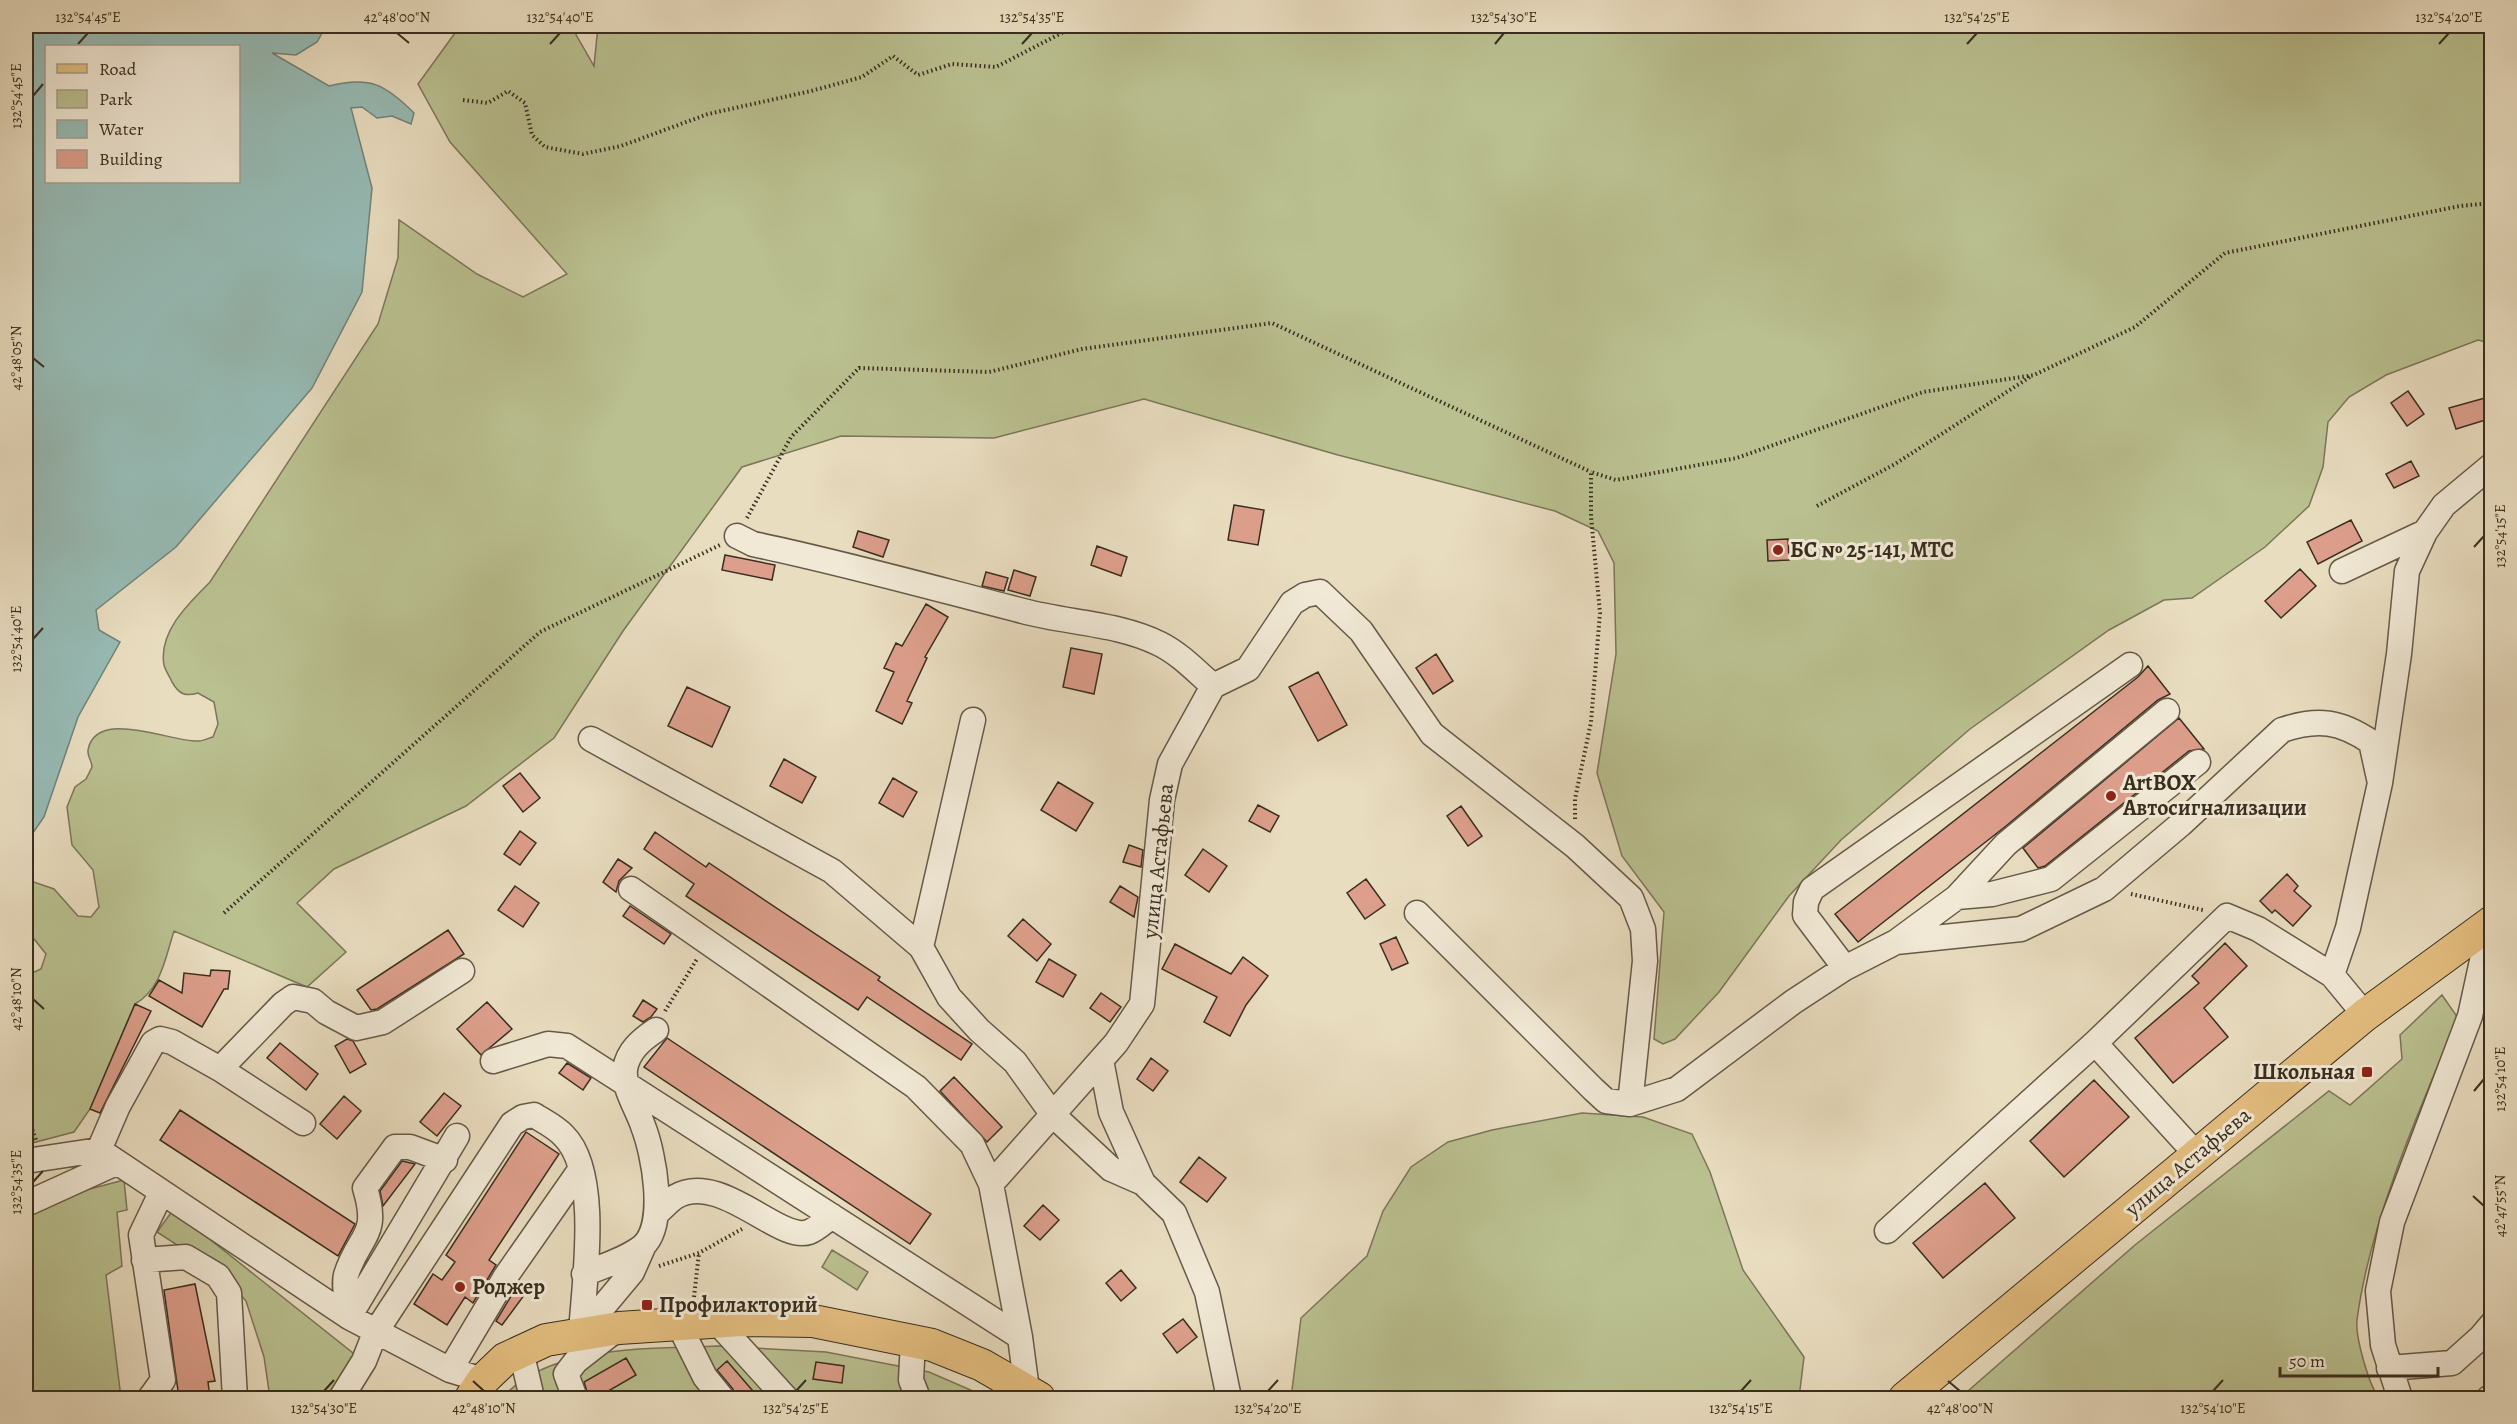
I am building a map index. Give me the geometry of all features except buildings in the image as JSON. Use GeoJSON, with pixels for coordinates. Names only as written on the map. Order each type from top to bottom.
{"type":"FeatureCollection","features":[{"type":"Feature","properties":{"kind":"main road","name":"улица Астафьева"},"geometry":{"type":"LineString","coordinates":[[1905,1398],[2365,1015],[2486,938]]}},
{"type":"Feature","properties":{"kind":"main road"},"geometry":{"type":"LineString","coordinates":[[477,1389],[505,1359],[546,1340],[619,1328],[678,1323],[813,1321],[913,1341],[982,1365],[1033,1394]]}},
{"type":"Feature","properties":{"kind":"street"},"geometry":{"type":"LineString","coordinates":[[2332,975],[2348,928],[2380,783],[2399,654],[2407,571],[2425,532],[2444,505],[2492,465]]}},
{"type":"Feature","properties":{"kind":"street"},"geometry":{"type":"LineString","coordinates":[[2342,571],[2425,532]]}},
{"type":"Feature","properties":{"kind":"street"},"geometry":{"type":"LineString","coordinates":[[737,536],[753,544],[885,573],[1024,612],[1119,631],[1159,644],[1179,657],[1213,687],[1248,669],[1292,603],[1305,595],[1320,592],[1361,631],[1432,734],[1575,846],[1630,898],[1643,929],[1645,961],[1630,1104]]}},
{"type":"Feature","properties":{"kind":"street"},"geometry":{"type":"LineString","coordinates":[[1845,968],[1805,915],[1806,902],[1812,889],[2130,665]]}},
{"type":"Feature","properties":{"kind":"street","name":"улица Астафьева"},"geometry":{"type":"LineString","coordinates":[[991,1184],[1101,1060],[1142,1004],[1162,800],[1170,764],[1213,687]]}},
{"type":"Feature","properties":{"kind":"street"},"geometry":{"type":"LineString","coordinates":[[1417,913],[1606,1101],[1630,1104],[1677,1089],[1793,1002],[1845,968],[1896,942],[1957,897],[2006,844],[2167,711]]}},
{"type":"Feature","properties":{"kind":"street"},"geometry":{"type":"LineString","coordinates":[[921,947],[973,720]]}},
{"type":"Feature","properties":{"kind":"street"},"geometry":{"type":"LineString","coordinates":[[1896,942],[2021,929],[2104,889],[2181,824],[2282,730],[2303,723],[2324,723],[2350,728],[2371,742],[2380,783]]}},
{"type":"Feature","properties":{"kind":"street"},"geometry":{"type":"LineString","coordinates":[[591,739],[832,871],[921,947],[949,997],[979,1030],[1015,1062],[1053,1116],[1111,1169],[1143,1183],[1174,1213],[1207,1292],[1229,1398]]}},
{"type":"Feature","properties":{"kind":"street"},"geometry":{"type":"LineString","coordinates":[[1957,897],[1992,894],[2051,879],[2198,762]]}},
{"type":"Feature","properties":{"kind":"street"},"geometry":{"type":"LineString","coordinates":[[631,889],[916,1087],[947,1115],[972,1144],[991,1184],[1033,1394]]}},
{"type":"Feature","properties":{"kind":"street"},"geometry":{"type":"LineString","coordinates":[[1887,1231],[2095,1043],[2227,916],[2258,929],[2332,975],[2365,1015]]}},
{"type":"Feature","properties":{"kind":"street","name":"улица Астафьева"},"geometry":{"type":"LineString","coordinates":[[2400,1398],[2383,1345],[2378,1291],[2392,1222],[2469,1016],[2486,938]]}},
{"type":"Feature","properties":{"kind":"street"},"geometry":{"type":"LineString","coordinates":[[220,1069],[283,1004],[293,997],[313,1001],[326,1012],[356,1028],[383,1022],[462,971]]}},
{"type":"Feature","properties":{"kind":"street"},"geometry":{"type":"LineString","coordinates":[[581,1333],[632,1272],[653,1230],[658,1212],[645,1128],[626,1084],[625,1071],[631,1054],[640,1041],[656,1030]]}},
{"type":"Feature","properties":{"kind":"street"},"geometry":{"type":"LineString","coordinates":[[26,1204],[107,1156],[118,1106],[153,1043],[160,1039],[172,1042],[220,1069],[303,1123]]}},
{"type":"Feature","properties":{"kind":"street"},"geometry":{"type":"LineString","coordinates":[[2095,1043],[2197,1155]]}},
{"type":"Feature","properties":{"kind":"street"},"geometry":{"type":"LineString","coordinates":[[493,1061],[548,1044],[567,1046],[1020,1337]]}},
{"type":"Feature","properties":{"kind":"street"},"geometry":{"type":"LineString","coordinates":[[1101,1060],[1111,1112],[1143,1183]]}},
{"type":"Feature","properties":{"kind":"street"},"geometry":{"type":"LineString","coordinates":[[340,1398],[364,1361],[375,1333],[512,1124],[523,1117],[534,1115],[564,1135],[574,1148],[589,1201],[581,1333]]}},
{"type":"Feature","properties":{"kind":"street"},"geometry":{"type":"LineString","coordinates":[[349,1317],[458,1136]]}},
{"type":"Feature","properties":{"kind":"street"},"geometry":{"type":"LineString","coordinates":[[349,1317],[345,1277],[361,1243],[369,1232],[372,1211],[364,1188],[395,1147],[410,1147],[425,1155],[445,1160]]}},
{"type":"Feature","properties":{"kind":"street"},"geometry":{"type":"LineString","coordinates":[[26,1161],[107,1156],[349,1317],[375,1333],[450,1370],[477,1389]]}},
{"type":"Feature","properties":{"kind":"street"},"geometry":{"type":"LineString","coordinates":[[450,1370],[506,1276],[579,1170]]}},
{"type":"Feature","properties":{"kind":"street"},"geometry":{"type":"LineString","coordinates":[[658,1212],[677,1196],[698,1192],[733,1200],[790,1232],[810,1232],[832,1216]]}},
{"type":"Feature","properties":{"kind":"street"},"geometry":{"type":"LineString","coordinates":[[150,1398],[163,1380],[141,1235],[161,1193]]}},
{"type":"Feature","properties":{"kind":"street"},"geometry":{"type":"LineString","coordinates":[[584,1274],[644,1245]]}},
{"type":"Feature","properties":{"kind":"street"},"geometry":{"type":"LineString","coordinates":[[144,1260],[186,1257],[218,1276],[229,1293],[235,1398]]}},
{"type":"Feature","properties":{"kind":"street"},"geometry":{"type":"LineString","coordinates":[[716,1322],[786,1398]]}},
{"type":"Feature","properties":{"kind":"street"},"geometry":{"type":"LineString","coordinates":[[678,1323],[705,1377],[722,1398]]}},
{"type":"Feature","properties":{"kind":"street"},"geometry":{"type":"LineString","coordinates":[[2389,1368],[2452,1363],[2492,1324]]}},
{"type":"Feature","properties":{"kind":"street"},"geometry":{"type":"LineString","coordinates":[[575,1398],[566,1374],[576,1361],[619,1328]]}},
{"type":"Feature","properties":{"kind":"street"},"geometry":{"type":"LineString","coordinates":[[913,1341],[911,1380],[918,1398]]}},
{"type":"Feature","properties":{"kind":"street"},"geometry":{"type":"LineString","coordinates":[[521,1351],[532,1398]]}},
{"type":"Feature","properties":{"kind":"path"},"geometry":{"type":"LineString","coordinates":[[463,100],[488,103],[508,91],[525,103],[532,135],[545,147],[583,154],[621,146],[708,114],[811,92],[862,76],[893,56],[918,75],[952,64],[996,67],[1075,26]]}},
{"type":"Feature","properties":{"kind":"path"},"geometry":{"type":"LineString","coordinates":[[1817,506],[1895,464],[2034,375],[2135,327],[2225,253],[2460,206],[2492,203]]}},
{"type":"Feature","properties":{"kind":"path"},"geometry":{"type":"LineString","coordinates":[[224,913],[540,632],[737,536],[791,437],[859,368],[989,372],[1082,349],[1272,323],[1591,472],[1616,480],[1737,458],[1923,392],[2034,375]]}},
{"type":"Feature","properties":{"kind":"path"},"geometry":{"type":"LineString","coordinates":[[1575,846],[1575,799],[1591,722],[1600,614],[1591,516],[1591,472]]}},
{"type":"Feature","properties":{"kind":"path"},"geometry":{"type":"LineString","coordinates":[[2104,889],[2227,916]]}},
{"type":"Feature","properties":{"kind":"path"},"geometry":{"type":"LineString","coordinates":[[672,996],[708,943]]}},
{"type":"Feature","properties":{"kind":"path"},"geometry":{"type":"LineString","coordinates":[[26,1126],[31,1126],[34,1136]]}},
{"type":"Feature","properties":{"kind":"path"},"geometry":{"type":"LineString","coordinates":[[632,1272],[699,1253],[761,1216]]}},
{"type":"Feature","properties":{"kind":"path"},"geometry":{"type":"LineString","coordinates":[[698,1271],[699,1253]]}},
{"type":"Feature","properties":{"kind":"green space"},"geometry":{"type":"Polygon","coordinates":[[[460,26],[571,26],[594,66],[598,26],[2491,26],[2491,343],[2478,340],[2386,375],[2349,397],[2328,422],[2323,467],[2309,506],[2265,547],[2192,598],[2164,600],[2109,630],[1970,729],[1841,840],[1789,896],[1719,992],[1675,1039],[1663,1044],[1654,1039],[1664,912],[1622,856],[1597,773],[1616,654],[1614,563],[1598,531],[1555,511],[1338,455],[1144,399],[994,438],[841,436],[742,467],[623,631],[554,738],[466,806],[334,869],[297,903],[346,952],[307,987],[174,931],[161,972],[151,990],[135,1004],[90,1109],[74,1132],[32,1143],[28,1132],[26,1133],[26,971],[32,973],[41,969],[46,954],[26,929],[26,885],[31,881],[54,889],[78,916],[91,917],[99,907],[93,870],[72,845],[67,807],[75,787],[86,779],[92,767],[88,750],[94,737],[105,731],[120,729],[187,740],[201,741],[213,737],[218,724],[214,702],[198,693],[183,694],[175,686],[164,665],[163,653],[166,641],[177,619],[210,582],[378,324],[398,258],[399,220],[477,274],[523,297],[567,274],[450,142],[418,84],[460,26]]]}},
{"type":"Feature","properties":{"kind":"green space"},"geometry":{"type":"Polygon","coordinates":[[[2442,995],[2458,1018],[2412,1128],[2384,1205],[2363,1282],[2357,1320],[2358,1338],[2364,1360],[2371,1383],[2379,1398],[1960,1398],[2135,1245],[2329,1091],[2350,1105],[2402,1059],[2400,1035],[2442,995]]]}},
{"type":"Feature","properties":{"kind":"green space"},"geometry":{"type":"Polygon","coordinates":[[[1582,1113],[1643,1117],[1692,1134],[1710,1172],[1743,1270],[1804,1357],[1799,1398],[1291,1398],[1301,1318],[1367,1256],[1383,1211],[1411,1167],[1448,1142],[1492,1130],[1582,1113]]]}},
{"type":"Feature","properties":{"kind":"green space"},"geometry":{"type":"Polygon","coordinates":[[[124,1180],[127,1210],[117,1212],[122,1266],[106,1275],[121,1398],[26,1398],[26,1212],[52,1199],[124,1180]]]}},
{"type":"Feature","properties":{"kind":"green space"},"geometry":{"type":"Polygon","coordinates":[[[173,1210],[358,1357],[332,1398],[270,1398],[264,1357],[246,1301],[225,1276],[157,1232],[173,1210]]]}},
{"type":"Feature","properties":{"kind":"green space"},"geometry":{"type":"Polygon","coordinates":[[[832,1250],[868,1272],[857,1290],[822,1267],[832,1250]]]}},
{"type":"Feature","properties":{"kind":"green space"},"geometry":{"type":"Polygon","coordinates":[[[717,1346],[826,1352],[929,1372],[989,1398],[502,1398],[522,1380],[546,1368],[573,1359],[632,1350],[717,1346]]]}},
{"type":"Feature","properties":{"kind":"water"},"geometry":{"type":"Polygon","coordinates":[[[26,26],[326,26],[317,42],[296,55],[272,53],[329,86],[356,82],[376,85],[394,95],[414,113],[411,124],[392,116],[377,118],[362,107],[351,108],[372,188],[362,292],[312,388],[176,547],[96,610],[99,630],[120,642],[78,717],[44,817],[26,843],[26,26]]]}},
{"type":"Feature","properties":{"kind":"place","name":"БС № 25-141, МТС"},"geometry":{"type":"Point","coordinates":[1778,550]}},
{"type":"Feature","properties":{"kind":"place","name":"ArtBOX Автосигнализации"},"geometry":{"type":"Point","coordinates":[2111,796]}},
{"type":"Feature","properties":{"kind":"place","name":"Школьная"},"geometry":{"type":"Point","coordinates":[2367,1072]}},
{"type":"Feature","properties":{"kind":"place","name":"Роджер"},"geometry":{"type":"Point","coordinates":[460,1287]}},
{"type":"Feature","properties":{"kind":"place","name":"Профилакторий"},"geometry":{"type":"Point","coordinates":[647,1305]}}]}
